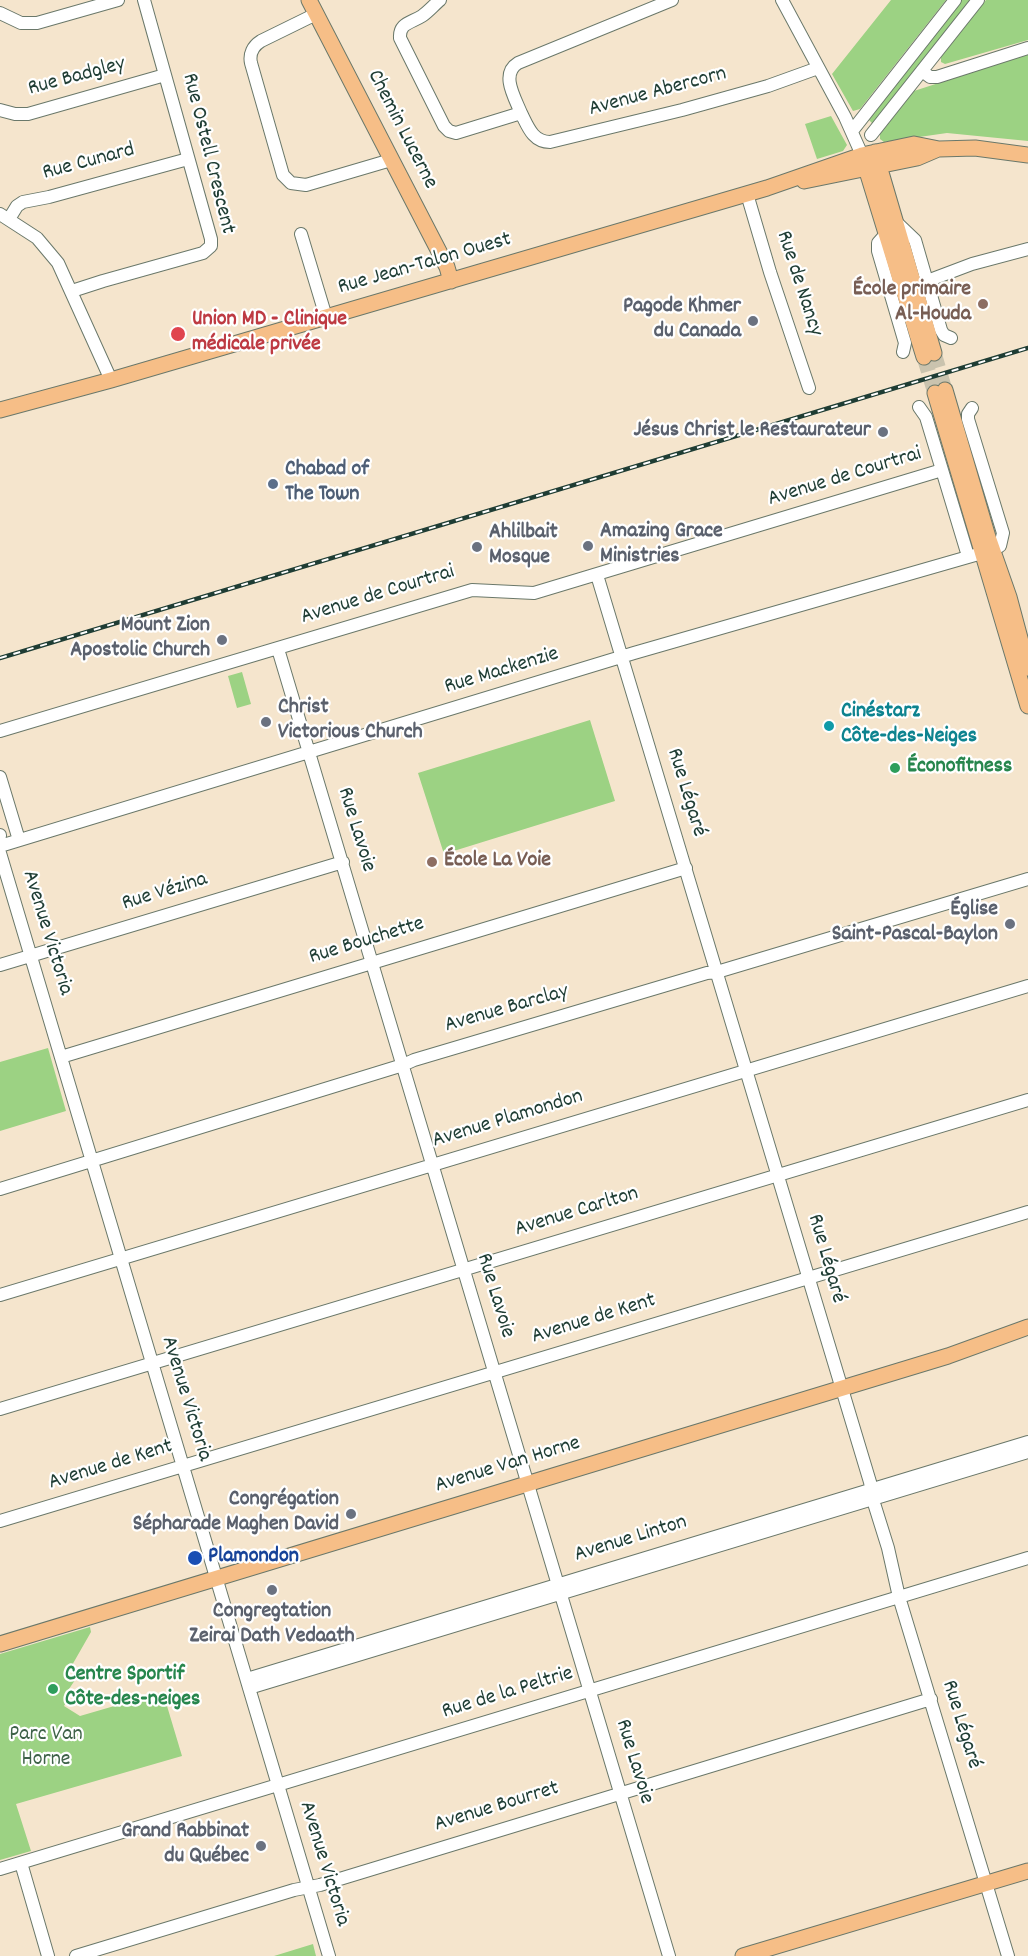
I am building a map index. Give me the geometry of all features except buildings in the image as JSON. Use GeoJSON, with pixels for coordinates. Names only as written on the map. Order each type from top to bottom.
{"type":"FeatureCollection","features":[{"type":"Feature","properties":{"kind":"main road","name":"Chemin Lucerne"},"geometry":{"type":"LineString","coordinates":[[312,7],[447,267],[451,281]]}},
{"type":"Feature","properties":{"kind":"main road","name":"Rue Jean-Talon Ouest"},"geometry":{"type":"LineString","coordinates":[[0,412],[747,194],[870,161],[914,144],[939,149],[975,148],[1028,155]]}},
{"type":"Feature","properties":{"kind":"main road"},"geometry":{"type":"LineString","coordinates":[[870,161],[894,220],[929,355],[886,234],[870,161]]}},
{"type":"Feature","properties":{"kind":"main road"},"geometry":{"type":"LineString","coordinates":[[940,392],[981,553],[1019,638],[1028,668]]}},
{"type":"Feature","properties":{"kind":"main road"},"geometry":{"type":"LineString","coordinates":[[1019,638],[1028,706]]}},
{"type":"Feature","properties":{"kind":"main road","name":"Avenue Van Horne"},"geometry":{"type":"LineString","coordinates":[[0,1644],[948,1356],[1028,1327]]}},
{"type":"Feature","properties":{"kind":"main road"},"geometry":{"type":"LineString","coordinates":[[743,1956],[1028,1871]]}},
{"type":"Feature","properties":{"kind":"street"},"geometry":{"type":"LineString","coordinates":[[0,13],[21,23],[37,23],[118,0]]}},
{"type":"Feature","properties":{"kind":"street","name":"Rue Ostell Crescent"},"geometry":{"type":"LineString","coordinates":[[72,291],[203,254],[209,250],[211,239],[144,0]]}},
{"type":"Feature","properties":{"kind":"street"},"geometry":{"type":"LineString","coordinates":[[440,0],[425,14],[408,22],[401,28],[399,35],[441,120],[449,131],[462,132],[521,113]]}},
{"type":"Feature","properties":{"kind":"street","name":"Avenue Abercorn"},"geometry":{"type":"LineString","coordinates":[[672,0],[513,66],[509,82],[521,113],[538,140],[550,142],[682,110],[768,86],[818,68]]}},
{"type":"Feature","properties":{"kind":"street"},"geometry":{"type":"LineString","coordinates":[[782,0],[845,117],[855,128],[870,161]]}},
{"type":"Feature","properties":{"kind":"street"},"geometry":{"type":"LineString","coordinates":[[855,128],[955,0]]}},
{"type":"Feature","properties":{"kind":"street"},"geometry":{"type":"LineString","coordinates":[[870,161],[871,135],[978,0]]}},
{"type":"Feature","properties":{"kind":"street"},"geometry":{"type":"LineString","coordinates":[[312,7],[261,41],[251,54],[251,63],[283,175],[291,183],[306,185],[391,160]]}},
{"type":"Feature","properties":{"kind":"street"},"geometry":{"type":"LineString","coordinates":[[922,71],[930,77],[936,77],[1028,48]]}},
{"type":"Feature","properties":{"kind":"street","name":"Rue Badgley"},"geometry":{"type":"LineString","coordinates":[[0,110],[15,114],[28,114],[165,75]]}},
{"type":"Feature","properties":{"kind":"street"},"geometry":{"type":"LineString","coordinates":[[855,128],[871,135]]}},
{"type":"Feature","properties":{"kind":"street","name":"Rue Cunard"},"geometry":{"type":"LineString","coordinates":[[4,216],[21,202],[49,197],[188,159]]}},
{"type":"Feature","properties":{"kind":"street","name":"Rue de Nancy"},"geometry":{"type":"LineString","coordinates":[[747,194],[770,272],[809,388]]}},
{"type":"Feature","properties":{"kind":"street"},"geometry":{"type":"LineString","coordinates":[[4,216],[29,232],[45,246],[61,268],[111,380]]}},
{"type":"Feature","properties":{"kind":"street"},"geometry":{"type":"LineString","coordinates":[[894,220],[915,240],[942,332],[951,338]]}},
{"type":"Feature","properties":{"kind":"street"},"geometry":{"type":"LineString","coordinates":[[301,234],[326,317]]}},
{"type":"Feature","properties":{"kind":"street"},"geometry":{"type":"LineString","coordinates":[[886,234],[878,243],[878,251],[905,342],[903,352]]}},
{"type":"Feature","properties":{"kind":"street"},"geometry":{"type":"LineString","coordinates":[[927,281],[964,267],[1028,249]]}},
{"type":"Feature","properties":{"kind":"street"},"geometry":{"type":"LineString","coordinates":[[919,407],[926,417],[942,470],[981,553],[1000,546],[1003,533],[968,419],[972,408]]}},
{"type":"Feature","properties":{"kind":"street","name":"Avenue de Courtrai"},"geometry":{"type":"LineString","coordinates":[[0,731],[472,590],[534,593],[942,470]]}},
{"type":"Feature","properties":{"kind":"street","name":"Rue Mackenzie"},"geometry":{"type":"LineString","coordinates":[[0,846],[310,750],[981,553]]}},
{"type":"Feature","properties":{"kind":"street","name":"Rue Légaré"},"geometry":{"type":"LineString","coordinates":[[597,575],[809,1278],[888,1548],[899,1597],[1008,1956]]}},
{"type":"Feature","properties":{"kind":"street","name":"Rue Lavoie"},"geometry":{"type":"LineString","coordinates":[[278,649],[669,1956]]}},
{"type":"Feature","properties":{"kind":"street","name":"Avenue Victoria"},"geometry":{"type":"LineString","coordinates":[[0,777],[19,840]]}},
{"type":"Feature","properties":{"kind":"street","name":"Avenue Victoria"},"geometry":{"type":"LineString","coordinates":[[0,853],[329,1956]]}},
{"type":"Feature","properties":{"kind":"street","name":"Rue Vézina"},"geometry":{"type":"LineString","coordinates":[[0,965],[343,862]]}},
{"type":"Feature","properties":{"kind":"street","name":"Rue Bouchette"},"geometry":{"type":"LineString","coordinates":[[61,1057],[686,868]]}},
{"type":"Feature","properties":{"kind":"street","name":"Avenue Barclay"},"geometry":{"type":"LineString","coordinates":[[0,1189],[414,1060],[1028,879]]}},
{"type":"Feature","properties":{"kind":"street","name":"Avenue Plamondon"},"geometry":{"type":"LineString","coordinates":[[0,1295],[1028,986]]}},
{"type":"Feature","properties":{"kind":"street","name":"Avenue Carlton"},"geometry":{"type":"LineString","coordinates":[[0,1409],[1028,1100]]}},
{"type":"Feature","properties":{"kind":"street","name":"Avenue de Kent"},"geometry":{"type":"LineString","coordinates":[[0,1521],[1028,1212]]}},
{"type":"Feature","properties":{"kind":"street","name":"Avenue Linton"},"geometry":{"type":"LineString","coordinates":[[248,1684],[872,1494],[1028,1442]]}},
{"type":"Feature","properties":{"kind":"street","name":"Avenue Linton"},"geometry":{"type":"LineString","coordinates":[[872,1494],[1028,1452]]}},
{"type":"Feature","properties":{"kind":"street","name":"Rue de la Peltrie"},"geometry":{"type":"LineString","coordinates":[[0,1869],[1028,1558]]}},
{"type":"Feature","properties":{"kind":"street","name":"Avenue Bourret"},"geometry":{"type":"LineString","coordinates":[[76,1956],[931,1699]]}},
{"type":"Feature","properties":{"kind":"street"},"geometry":{"type":"LineString","coordinates":[[21,1863],[48,1956]]}},
{"type":"Feature","properties":{"kind":"green space"},"geometry":{"type":"Polygon","coordinates":[[[891,0],[946,0],[860,109],[853,111],[832,74],[891,0]]]}},
{"type":"Feature","properties":{"kind":"green space"},"geometry":{"type":"Polygon","coordinates":[[[961,0],[971,0],[873,124],[868,119],[961,0]]]}},
{"type":"Feature","properties":{"kind":"green space"},"geometry":{"type":"Polygon","coordinates":[[[986,0],[1028,0],[1028,40],[945,64],[941,62],[941,57],[986,0]]]}},
{"type":"Feature","properties":{"kind":"green space"},"geometry":{"type":"Polygon","coordinates":[[[1028,54],[1028,141],[947,133],[884,142],[880,139],[880,134],[914,91],[1028,54]]]}},
{"type":"Feature","properties":{"kind":"green space"},"geometry":{"type":"Polygon","coordinates":[[[831,116],[847,145],[843,151],[817,159],[805,124],[831,116]]]}},
{"type":"Feature","properties":{"kind":"green space"},"geometry":{"type":"Polygon","coordinates":[[[242,672],[251,704],[237,708],[228,676],[242,672]]]}},
{"type":"Feature","properties":{"kind":"green space"},"geometry":{"type":"Polygon","coordinates":[[[590,720],[615,801],[444,854],[418,773],[590,720]]]}},
{"type":"Feature","properties":{"kind":"green space"},"geometry":{"type":"Polygon","coordinates":[[[48,1048],[66,1111],[0,1131],[0,1062],[48,1048]]]}},
{"type":"Feature","properties":{"kind":"green space","name":"Parc Van Horne"},"geometry":{"type":"Polygon","coordinates":[[[90,1627],[91,1632],[67,1674],[75,1680],[69,1689],[72,1693],[64,1706],[80,1716],[159,1693],[164,1696],[182,1756],[16,1804],[31,1851],[0,1860],[0,1654],[90,1627]]]}},
{"type":"Feature","properties":{"kind":"green space"},"geometry":{"type":"Polygon","coordinates":[[[313,1944],[316,1956],[274,1956],[313,1944]]]}},
{"type":"Feature","properties":{"kind":"tunnel"},"geometry":{"type":"LineString","coordinates":[[934,353],[945,390]]}},
{"type":"Feature","properties":{"kind":"tunnel"},"geometry":{"type":"LineString","coordinates":[[924,357],[935,393]]}},
{"type":"Feature","properties":{"kind":"railway"},"geometry":{"type":"LineString","coordinates":[[0,658],[1028,348]]}},
{"type":"Feature","properties":{"kind":"place","name":"École primaire Al-Houda"},"geometry":{"type":"Point","coordinates":[983,304]}},
{"type":"Feature","properties":{"kind":"place","name":"Pagode Khmer du Canada"},"geometry":{"type":"Point","coordinates":[753,321]}},
{"type":"Feature","properties":{"kind":"place","name":"Union MD - Clinique médicale privée"},"geometry":{"type":"Point","coordinates":[178,334]}},
{"type":"Feature","properties":{"kind":"place","name":"Jésus Christ le Restaurateur"},"geometry":{"type":"Point","coordinates":[883,432]}},
{"type":"Feature","properties":{"kind":"place","name":"Chabad of The Town"},"geometry":{"type":"Point","coordinates":[273,484]}},
{"type":"Feature","properties":{"kind":"place","name":"Amazing Grace Ministries"},"geometry":{"type":"Point","coordinates":[588,546]}},
{"type":"Feature","properties":{"kind":"place","name":"Ahlilbait Mosque"},"geometry":{"type":"Point","coordinates":[477,547]}},
{"type":"Feature","properties":{"kind":"place","name":"Mount Zion Apostolic Church"},"geometry":{"type":"Point","coordinates":[222,640]}},
{"type":"Feature","properties":{"kind":"place","name":"Christ Victorious Church"},"geometry":{"type":"Point","coordinates":[266,722]}},
{"type":"Feature","properties":{"kind":"place","name":"Cinéstarz Côte-des-Neiges"},"geometry":{"type":"Point","coordinates":[829,726]}},
{"type":"Feature","properties":{"kind":"place","name":"Éconofitness"},"geometry":{"type":"Point","coordinates":[895,768]}},
{"type":"Feature","properties":{"kind":"place","name":"École La Voie"},"geometry":{"type":"Point","coordinates":[432,862]}},
{"type":"Feature","properties":{"kind":"place","name":"Église Saint-Pascal-Baylon"},"geometry":{"type":"Point","coordinates":[1010,924]}},
{"type":"Feature","properties":{"kind":"place","name":"Congrégation Sépharade Maghen David"},"geometry":{"type":"Point","coordinates":[351,1514]}},
{"type":"Feature","properties":{"kind":"place","name":"Plamondon"},"geometry":{"type":"Point","coordinates":[195,1558]}},
{"type":"Feature","properties":{"kind":"place","name":"Congregtation Zeirai Dath Vedaath"},"geometry":{"type":"Point","coordinates":[272,1590]}},
{"type":"Feature","properties":{"kind":"place","name":"Centre Sportif Côte-des-neiges"},"geometry":{"type":"Point","coordinates":[53,1689]}},
{"type":"Feature","properties":{"kind":"place","name":"Grand Rabbinat du Québec"},"geometry":{"type":"Point","coordinates":[261,1846]}}]}
